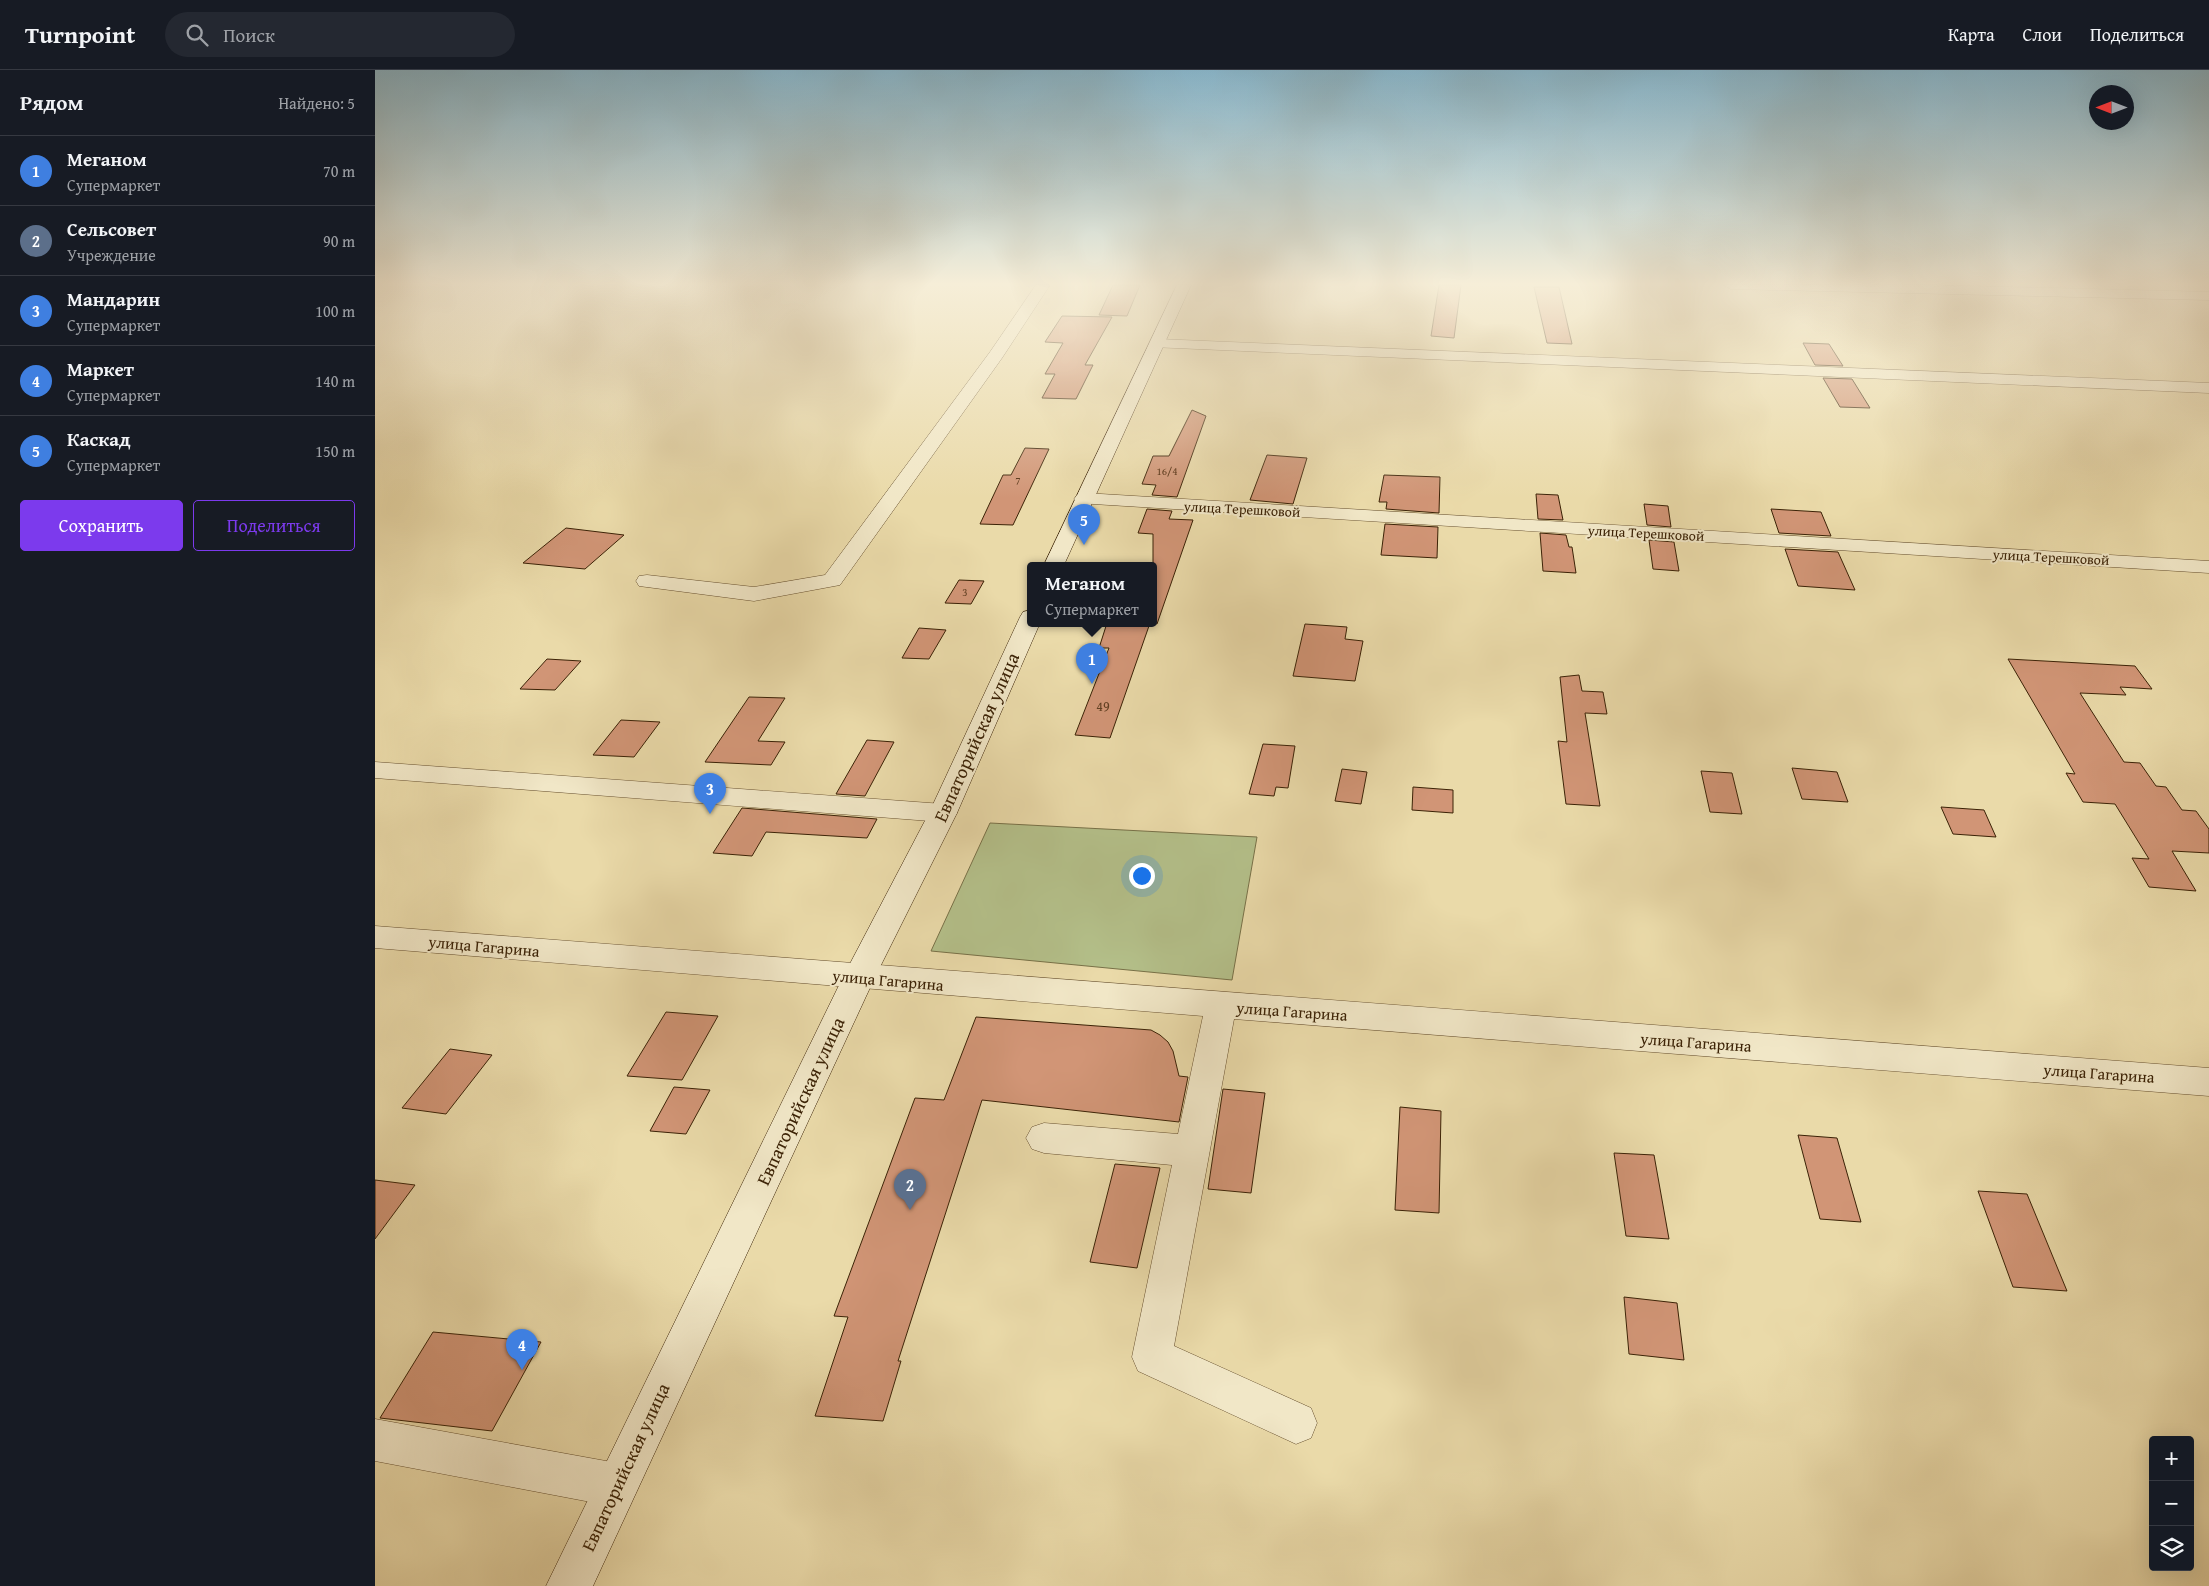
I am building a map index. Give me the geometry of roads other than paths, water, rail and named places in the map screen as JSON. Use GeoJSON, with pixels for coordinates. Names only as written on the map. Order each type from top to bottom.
{"type":"FeatureCollection","features":[{"type":"Feature","properties":{"kind":"street"},"geometry":{"type":"LineString","coordinates":[[647,581],[754,594],[831,580],[995,356]]}},
{"type":"Feature","properties":{"kind":"street"},"geometry":{"type":"LineString","coordinates":[[1055,562],[1151,356]]}},
{"type":"Feature","properties":{"kind":"street"},"geometry":{"type":"LineString","coordinates":[[1438,356],[2209,388]]}},
{"type":"Feature","properties":{"kind":"street","name":"улица Терешковой"},"geometry":{"type":"LineString","coordinates":[[1084,499],[2209,567]]}},
{"type":"Feature","properties":{"kind":"street","name":"Евпаторийская улица"},"geometry":{"type":"LineString","coordinates":[[569,1586],[859,977],[943,812],[1027,626]]}},
{"type":"Feature","properties":{"kind":"street"},"geometry":{"type":"LineString","coordinates":[[375,770],[943,812]]}},
{"type":"Feature","properties":{"kind":"street","name":"улица Гагарина"},"geometry":{"type":"LineString","coordinates":[[375,937],[859,977],[2209,1082]]}},
{"type":"Feature","properties":{"kind":"street"},"geometry":{"type":"LineString","coordinates":[[1221,1005],[1152,1357],[1296,1423]]}},
{"type":"Feature","properties":{"kind":"street"},"geometry":{"type":"LineString","coordinates":[[1044,1138],[1192,1152]]}},
{"type":"Feature","properties":{"kind":"street"},"geometry":{"type":"LineString","coordinates":[[375,1440],[617,1485]]}},
{"type":"Feature","properties":{"kind":"place","name":"Каскад"},"geometry":{"type":"Point","coordinates":[1084,545]}},
{"type":"Feature","properties":{"kind":"place","name":"Меганом"},"geometry":{"type":"Point","coordinates":[1092,684]}},
{"type":"Feature","properties":{"kind":"place","name":"Мандарин"},"geometry":{"type":"Point","coordinates":[710,814]}},
{"type":"Feature","properties":{"kind":"place","name":"Сельсовет"},"geometry":{"type":"Point","coordinates":[910,1210]}},
{"type":"Feature","properties":{"kind":"place","name":"Маркет"},"geometry":{"type":"Point","coordinates":[522,1370]}}]}
